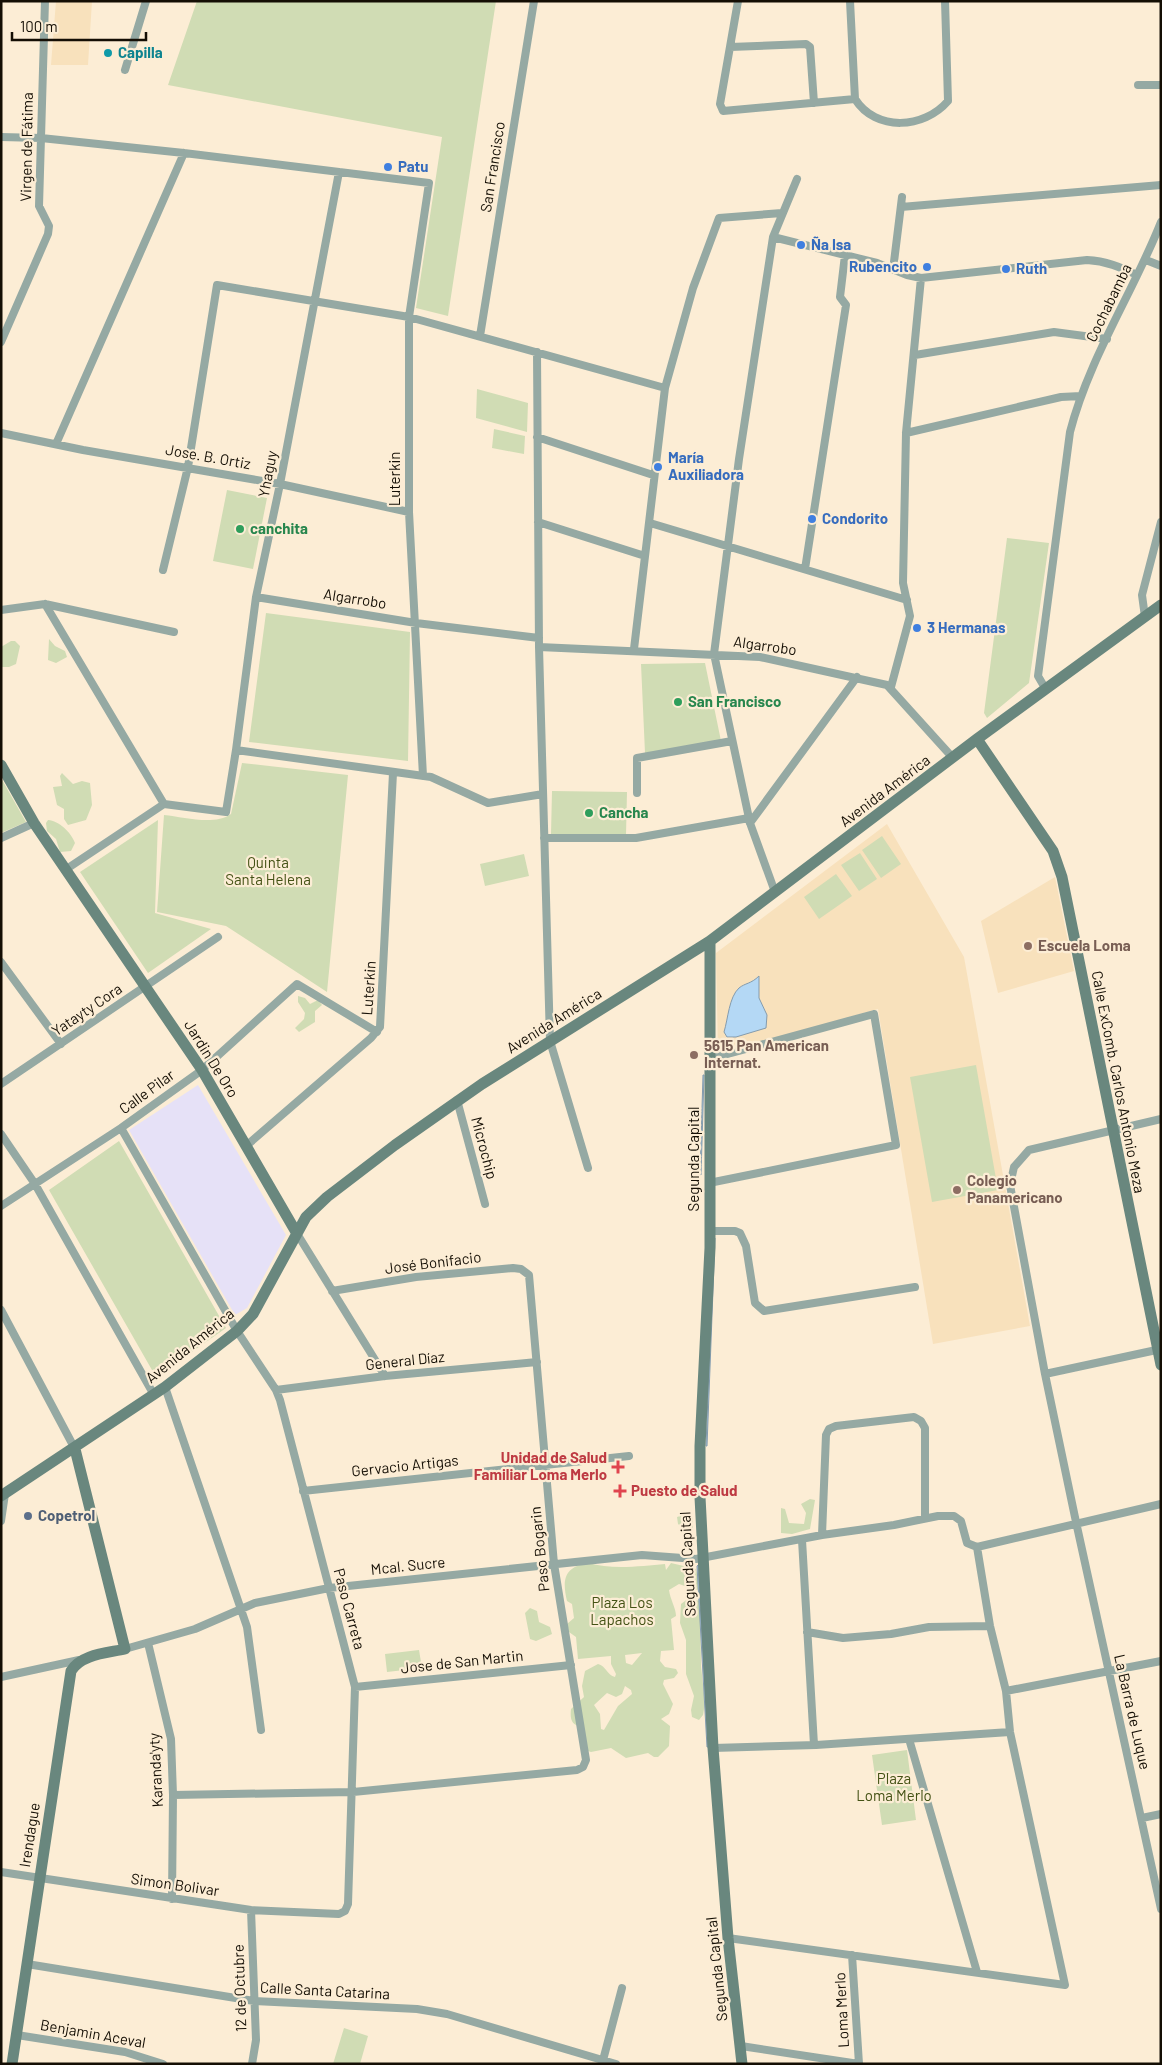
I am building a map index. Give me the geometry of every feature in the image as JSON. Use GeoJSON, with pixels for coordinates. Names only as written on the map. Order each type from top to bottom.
{"type":"FeatureCollection","features":[{"type":"Feature","properties":{"kind":"street","name":"Virgen de Fátima"},"geometry":{"type":"LineString","coordinates":[[1,342],[48,234],[49,226],[39,206],[45,1]]}},
{"type":"Feature","properties":{"kind":"street"},"geometry":{"type":"LineString","coordinates":[[125,70],[146,1]]}},
{"type":"Feature","properties":{"kind":"street","name":"San Francisco"},"geometry":{"type":"LineString","coordinates":[[480,336],[534,1]]}},
{"type":"Feature","properties":{"kind":"street"},"geometry":{"type":"LineString","coordinates":[[738,1],[720,104],[723,111],[855,99]]}},
{"type":"Feature","properties":{"kind":"street"},"geometry":{"type":"LineString","coordinates":[[850,1],[855,99],[864,111],[885,122],[922,121],[944,105],[949,96],[946,1]]}},
{"type":"Feature","properties":{"kind":"street"},"geometry":{"type":"LineString","coordinates":[[730,47],[806,44],[810,47],[814,103]]}},
{"type":"Feature","properties":{"kind":"street"},"geometry":{"type":"LineString","coordinates":[[1138,85],[1161,85]]}},
{"type":"Feature","properties":{"kind":"street"},"geometry":{"type":"LineString","coordinates":[[1,137],[41,138],[184,152],[340,172]]}},
{"type":"Feature","properties":{"kind":"street"},"geometry":{"type":"LineString","coordinates":[[56,444],[184,152]]}},
{"type":"Feature","properties":{"kind":"street","name":"Luterkin"},"geometry":{"type":"LineString","coordinates":[[340,172],[429,183],[409,317],[409,512],[424,776]]}},
{"type":"Feature","properties":{"kind":"street","name":"Yhaguy"},"geometry":{"type":"LineString","coordinates":[[164,804],[226,812],[256,597],[280,484],[340,172]]}},
{"type":"Feature","properties":{"kind":"street"},"geometry":{"type":"LineString","coordinates":[[775,892],[750,821],[714,654],[738,459],[773,237],[797,179]]}},
{"type":"Feature","properties":{"kind":"street"},"geometry":{"type":"LineString","coordinates":[[901,207],[1161,184]]}},
{"type":"Feature","properties":{"kind":"street"},"geometry":{"type":"LineString","coordinates":[[894,270],[902,197]]}},
{"type":"Feature","properties":{"kind":"street"},"geometry":{"type":"LineString","coordinates":[[634,650],[650,524],[653,475],[665,388],[693,288],[719,218],[782,213]]}},
{"type":"Feature","properties":{"kind":"street","name":"Cochabamba"},"geometry":{"type":"LineString","coordinates":[[1045,688],[1038,676],[1070,432],[1081,396],[1137,275],[1146,260],[1161,222]]}},
{"type":"Feature","properties":{"kind":"street"},"geometry":{"type":"LineString","coordinates":[[773,237],[877,262],[894,270],[921,278],[1087,260],[1103,261],[1137,275]]}},
{"type":"Feature","properties":{"kind":"street"},"geometry":{"type":"LineString","coordinates":[[805,569],[846,305],[840,297],[845,255]]}},
{"type":"Feature","properties":{"kind":"street"},"geometry":{"type":"LineString","coordinates":[[1146,260],[1161,266]]}},
{"type":"Feature","properties":{"kind":"street"},"geometry":{"type":"LineString","coordinates":[[921,278],[915,356],[906,433],[903,583],[910,616],[909,626],[891,687],[953,758]]}},
{"type":"Feature","properties":{"kind":"street"},"geometry":{"type":"LineString","coordinates":[[163,570],[188,467],[217,285],[409,317],[665,388]]}},
{"type":"Feature","properties":{"kind":"street"},"geometry":{"type":"LineString","coordinates":[[915,356],[1054,332],[1107,339]]}},
{"type":"Feature","properties":{"kind":"street"},"geometry":{"type":"LineString","coordinates":[[536,352],[539,642],[550,1041],[588,1168]]}},
{"type":"Feature","properties":{"kind":"street"},"geometry":{"type":"LineString","coordinates":[[906,433],[1061,397],[1081,396]]}},
{"type":"Feature","properties":{"kind":"street","name":"Jose. B. Ortiz"},"geometry":{"type":"LineString","coordinates":[[1,433],[280,484],[409,512]]}},
{"type":"Feature","properties":{"kind":"street"},"geometry":{"type":"LineString","coordinates":[[538,437],[653,475]]}},
{"type":"Feature","properties":{"kind":"street"},"geometry":{"type":"LineString","coordinates":[[538,522],[645,556]]}},
{"type":"Feature","properties":{"kind":"street"},"geometry":{"type":"LineString","coordinates":[[1145,617],[1142,595],[1161,522]]}},
{"type":"Feature","properties":{"kind":"street"},"geometry":{"type":"LineString","coordinates":[[650,524],[907,600]]}},
{"type":"Feature","properties":{"kind":"street","name":"Algarrobo"},"geometry":{"type":"LineString","coordinates":[[256,597],[539,642],[714,654],[791,662],[891,687]]}},
{"type":"Feature","properties":{"kind":"street"},"geometry":{"type":"LineString","coordinates":[[1,610],[45,604],[174,632]]}},
{"type":"Feature","properties":{"kind":"street"},"geometry":{"type":"LineString","coordinates":[[45,604],[164,804],[65,870]]}},
{"type":"Feature","properties":{"kind":"street","name":"Avenida América"},"geometry":{"type":"LineString","coordinates":[[3,1495],[154,1395],[237,1331],[253,1314],[296,1232],[306,1217],[327,1197],[457,1100],[710,941],[976,739],[1161,605]]}},
{"type":"Feature","properties":{"kind":"street"},"geometry":{"type":"LineString","coordinates":[[544,838],[636,838],[750,821],[857,677]]}},
{"type":"Feature","properties":{"kind":"street","name":"Calle ExComb. Carlos Antonio Meza"},"geometry":{"type":"LineString","coordinates":[[976,739],[1037,827],[1058,864],[1066,892],[1112,1130],[1161,1365]]}},
{"type":"Feature","properties":{"kind":"street"},"geometry":{"type":"LineString","coordinates":[[637,793],[637,758],[732,741]]}},
{"type":"Feature","properties":{"kind":"street"},"geometry":{"type":"LineString","coordinates":[[236,750],[431,777],[488,803],[543,794]]}},
{"type":"Feature","properties":{"kind":"street","name":"Jardin De Oro"},"geometry":{"type":"LineString","coordinates":[[1,765],[34,823],[202,1070],[296,1232],[384,1376]]}},
{"type":"Feature","properties":{"kind":"street","name":"Luterkin"},"geometry":{"type":"LineString","coordinates":[[246,1146],[377,1032],[382,1014],[393,773]]}},
{"type":"Feature","properties":{"kind":"street"},"geometry":{"type":"LineString","coordinates":[[1,838],[34,823]]}},
{"type":"Feature","properties":{"kind":"street","name":"Yatayty Cora"},"geometry":{"type":"LineString","coordinates":[[1,1084],[218,937]]}},
{"type":"Feature","properties":{"kind":"street","name":"Segunda Capital"},"geometry":{"type":"LineString","coordinates":[[710,941],[709,1231],[699,1471],[713,1748],[728,1938],[742,2064]]}},
{"type":"Feature","properties":{"kind":"street"},"geometry":{"type":"LineString","coordinates":[[1,962],[61,1044]]}},
{"type":"Feature","properties":{"kind":"street","name":"Calle Pilar"},"geometry":{"type":"LineString","coordinates":[[1,1206],[121,1128],[202,1070],[297,984],[377,1032]]}},
{"type":"Feature","properties":{"kind":"street"},"geometry":{"type":"LineString","coordinates":[[709,1059],[874,1014],[896,1145],[709,1183]]}},
{"type":"Feature","properties":{"kind":"street","name":"Microchip"},"geometry":{"type":"LineString","coordinates":[[457,1100],[485,1204]]}},
{"type":"Feature","properties":{"kind":"street","name":"La Barra de Luque"},"geometry":{"type":"LineString","coordinates":[[1161,1119],[1029,1150],[1018,1160],[1010,1175],[1010,1185],[1045,1374],[1161,1909]]}},
{"type":"Feature","properties":{"kind":"street","name":"Paso Carreta"},"geometry":{"type":"LineString","coordinates":[[121,1128],[237,1331],[276,1390],[355,1687],[349,1897],[345,1910]]}},
{"type":"Feature","properties":{"kind":"street"},"geometry":{"type":"LineString","coordinates":[[1,1134],[35,1184],[154,1395]]}},
{"type":"Feature","properties":{"kind":"street"},"geometry":{"type":"LineString","coordinates":[[709,1231],[735,1231],[744,1238],[752,1294],[758,1308],[764,1311],[915,1287]]}},
{"type":"Feature","properties":{"kind":"street","name":"José Bonifacio"},"geometry":{"type":"LineString","coordinates":[[332,1290],[416,1277],[514,1268],[526,1272],[530,1281]]}},
{"type":"Feature","properties":{"kind":"street","name":"Paso Bogarin"},"geometry":{"type":"LineString","coordinates":[[353,1792],[577,1770],[583,1767],[586,1752],[554,1564],[530,1281]]}},
{"type":"Feature","properties":{"kind":"street"},"geometry":{"type":"LineString","coordinates":[[1,1310],[75,1449],[125,1649],[1,1677]]}},
{"type":"Feature","properties":{"kind":"street"},"geometry":{"type":"LineString","coordinates":[[1045,1374],[1159,1350]]}},
{"type":"Feature","properties":{"kind":"street","name":"General Díaz"},"geometry":{"type":"LineString","coordinates":[[276,1390],[384,1376],[537,1362]]}},
{"type":"Feature","properties":{"kind":"street"},"geometry":{"type":"LineString","coordinates":[[165,1387],[246,1627],[261,1730]]}},
{"type":"Feature","properties":{"kind":"street"},"geometry":{"type":"LineString","coordinates":[[822,1535],[826,1435],[829,1429],[836,1426],[914,1417],[922,1421],[925,1428],[925,1518]]}},
{"type":"Feature","properties":{"kind":"street","name":"Gervacio Artigas"},"geometry":{"type":"LineString","coordinates":[[303,1491],[629,1456]]}},
{"type":"Feature","properties":{"kind":"street"},"geometry":{"type":"LineString","coordinates":[[1,1521],[3,1495]]}},
{"type":"Feature","properties":{"kind":"street"},"geometry":{"type":"LineString","coordinates":[[728,1938],[1066,1985],[1010,1732],[1006,1691],[990,1626],[977,1547],[1076,1522],[1161,1504]]}},
{"type":"Feature","properties":{"kind":"street","name":"Mcal. Sucre"},"geometry":{"type":"LineString","coordinates":[[125,1649],[195,1630],[240,1609],[265,1600],[329,1588],[642,1555],[704,1558],[822,1535],[894,1526],[925,1518],[954,1516],[960,1521],[968,1543],[977,1547]]}},
{"type":"Feature","properties":{"kind":"street"},"geometry":{"type":"LineString","coordinates":[[802,1540],[814,1745]]}},
{"type":"Feature","properties":{"kind":"street"},"geometry":{"type":"LineString","coordinates":[[807,1632],[844,1638],[891,1634],[929,1627],[990,1626]]}},
{"type":"Feature","properties":{"kind":"street","name":"Karanda'yty"},"geometry":{"type":"LineString","coordinates":[[148,1643],[169,1723],[174,1795],[172,1899]]}},
{"type":"Feature","properties":{"kind":"street","name":"Irendague"},"geometry":{"type":"LineString","coordinates":[[12,2064],[68,1684],[75,1665],[84,1659]]}},
{"type":"Feature","properties":{"kind":"street"},"geometry":{"type":"LineString","coordinates":[[1006,1691],[1161,1661]]}},
{"type":"Feature","properties":{"kind":"street","name":"Jose de San Martin"},"geometry":{"type":"LineString","coordinates":[[355,1687],[571,1665]]}},
{"type":"Feature","properties":{"kind":"street"},"geometry":{"type":"LineString","coordinates":[[713,1748],[814,1745],[1010,1732]]}},
{"type":"Feature","properties":{"kind":"street"},"geometry":{"type":"LineString","coordinates":[[909,1739],[977,1972]]}},
{"type":"Feature","properties":{"kind":"street"},"geometry":{"type":"LineString","coordinates":[[174,1795],[353,1792]]}},
{"type":"Feature","properties":{"kind":"street"},"geometry":{"type":"LineString","coordinates":[[1142,1818],[1161,1814]]}},
{"type":"Feature","properties":{"kind":"street","name":"Simon Bolivar"},"geometry":{"type":"LineString","coordinates":[[1,1872],[251,1910],[332,1914],[345,1910]]}},
{"type":"Feature","properties":{"kind":"street","name":"12 de Octubre"},"geometry":{"type":"LineString","coordinates":[[251,1910],[256,2040],[252,2064]]}},
{"type":"Feature","properties":{"kind":"street","name":"Loma Merlo"},"geometry":{"type":"LineString","coordinates":[[852,1955],[859,2064]]}},
{"type":"Feature","properties":{"kind":"street","name":"Calle Santa Catarina"},"geometry":{"type":"LineString","coordinates":[[27,1964],[254,2001],[417,2008],[447,2014],[602,2062],[616,2064]]}},
{"type":"Feature","properties":{"kind":"street"},"geometry":{"type":"LineString","coordinates":[[602,2062],[622,1988]]}},
{"type":"Feature","properties":{"kind":"street","name":"Benjamin Aceval"},"geometry":{"type":"LineString","coordinates":[[17,2035],[125,2052],[163,2064]]}},
{"type":"Feature","properties":{"kind":"street"},"geometry":{"type":"LineString","coordinates":[[741,2046],[859,2064]]}},
{"type":"Feature","properties":{"kind":"shaded area"},"geometry":{"type":"Polygon","coordinates":[[[56,1],[92,1],[88,65],[51,65],[56,1]]]}},
{"type":"Feature","properties":{"kind":"shaded area","name":"Colegio Panamericano"},"geometry":{"type":"Polygon","coordinates":[[[887,824],[964,957],[1030,1326],[933,1344],[878,1009],[718,1054],[716,953],[887,824]]]}},
{"type":"Feature","properties":{"kind":"shaded area","name":"Escuela Loma"},"geometry":{"type":"Polygon","coordinates":[[[1055,877],[1074,971],[998,993],[981,921],[1055,877]]]}},
{"type":"Feature","properties":{"kind":"shaded area"},"geometry":{"type":"Polygon","coordinates":[[[198,1085],[286,1235],[247,1308],[235,1315],[129,1130],[198,1085]]]}},
{"type":"Feature","properties":{"kind":"green space"},"geometry":{"type":"Polygon","coordinates":[[[197,1],[496,1],[448,316],[416,308],[442,137],[168,85],[197,1]]]}},
{"type":"Feature","properties":{"kind":"green space"},"geometry":{"type":"Polygon","coordinates":[[[477,389],[528,403],[527,432],[476,418],[477,389]]]}},
{"type":"Feature","properties":{"kind":"green space"},"geometry":{"type":"Polygon","coordinates":[[[494,429],[525,436],[524,454],[492,448],[494,429]]]}},
{"type":"Feature","properties":{"kind":"green space","name":"canchita"},"geometry":{"type":"Polygon","coordinates":[[[227,490],[267,498],[253,569],[213,561],[227,490]]]}},
{"type":"Feature","properties":{"kind":"green space"},"geometry":{"type":"Polygon","coordinates":[[[1007,538],[1049,543],[1029,683],[987,718],[984,713],[1007,538]]]}},
{"type":"Feature","properties":{"kind":"green space"},"geometry":{"type":"Polygon","coordinates":[[[266,613],[410,632],[408,761],[249,742],[266,613]]]}},
{"type":"Feature","properties":{"kind":"green space"},"geometry":{"type":"Polygon","coordinates":[[[49,639],[55,646],[65,651],[67,657],[56,663],[48,660],[49,639]]]}},
{"type":"Feature","properties":{"kind":"green space"},"geometry":{"type":"Polygon","coordinates":[[[11,641],[15,641],[20,646],[16,664],[9,667],[1,667],[1,647],[11,641]]]}},
{"type":"Feature","properties":{"kind":"green space","name":"San Francisco"},"geometry":{"type":"Polygon","coordinates":[[[705,663],[721,741],[645,753],[641,664],[705,663]]]}},
{"type":"Feature","properties":{"kind":"green space","name":"Quinta Santa Helena"},"geometry":{"type":"Polygon","coordinates":[[[242,763],[348,775],[327,992],[226,926],[157,912],[164,815],[216,820],[231,814],[242,763]]]}},
{"type":"Feature","properties":{"kind":"green space"},"geometry":{"type":"Polygon","coordinates":[[[62,773],[73,784],[82,781],[90,783],[92,805],[86,820],[68,825],[64,819],[64,809],[57,805],[53,787],[62,786],[60,776],[62,773]]]}},
{"type":"Feature","properties":{"kind":"green space"},"geometry":{"type":"Polygon","coordinates":[[[1,778],[26,822],[1,833],[1,778]]]}},
{"type":"Feature","properties":{"kind":"green space","name":"Cancha"},"geometry":{"type":"Polygon","coordinates":[[[552,791],[627,792],[626,835],[551,834],[552,791]]]}},
{"type":"Feature","properties":{"kind":"green space"},"geometry":{"type":"Polygon","coordinates":[[[48,820],[60,825],[71,835],[75,843],[71,851],[60,852],[56,839],[47,831],[46,823],[48,820]]]}},
{"type":"Feature","properties":{"kind":"green space"},"geometry":{"type":"Polygon","coordinates":[[[158,820],[155,913],[211,929],[148,973],[80,872],[158,820]]]}},
{"type":"Feature","properties":{"kind":"green space"},"geometry":{"type":"Polygon","coordinates":[[[882,836],[901,864],[881,878],[862,850],[882,836]]]}},
{"type":"Feature","properties":{"kind":"green space"},"geometry":{"type":"Polygon","coordinates":[[[860,853],[877,879],[859,891],[841,865],[860,853]]]}},
{"type":"Feature","properties":{"kind":"green space"},"geometry":{"type":"Polygon","coordinates":[[[524,854],[529,876],[485,886],[480,864],[524,854]]]}},
{"type":"Feature","properties":{"kind":"green space"},"geometry":{"type":"Polygon","coordinates":[[[836,874],[852,896],[819,919],[804,897],[836,874]]]}},
{"type":"Feature","properties":{"kind":"green space"},"geometry":{"type":"Polygon","coordinates":[[[298,996],[305,998],[310,1004],[318,1000],[322,1005],[315,1011],[315,1022],[299,1032],[295,1028],[304,1019],[305,1013],[298,1002],[298,996]]]}},
{"type":"Feature","properties":{"kind":"green space"},"geometry":{"type":"Polygon","coordinates":[[[976,1065],[998,1190],[932,1202],[910,1077],[976,1065]]]}},
{"type":"Feature","properties":{"kind":"green space"},"geometry":{"type":"Polygon","coordinates":[[[119,1141],[226,1328],[156,1377],[49,1190],[119,1141]]]}},
{"type":"Feature","properties":{"kind":"green space"},"geometry":{"type":"Polygon","coordinates":[[[810,1499],[815,1500],[810,1529],[792,1534],[781,1533],[781,1508],[785,1509],[789,1523],[804,1524],[806,1513],[801,1504],[810,1499]]]}},
{"type":"Feature","properties":{"kind":"green space"},"geometry":{"type":"Polygon","coordinates":[[[687,1514],[693,1518],[693,1529],[683,1528],[678,1524],[677,1517],[687,1514]]]}},
{"type":"Feature","properties":{"kind":"green space","name":"Plaza Los Lapachos"},"geometry":{"type":"Polygon","coordinates":[[[588,1563],[627,1567],[665,1564],[666,1570],[671,1563],[696,1569],[700,1588],[697,1590],[679,1584],[669,1590],[676,1616],[671,1619],[674,1650],[661,1651],[660,1661],[665,1667],[676,1669],[678,1673],[674,1678],[664,1680],[663,1684],[673,1704],[669,1714],[661,1719],[670,1726],[669,1746],[658,1757],[648,1753],[626,1758],[611,1748],[588,1751],[584,1739],[585,1731],[572,1722],[571,1709],[584,1697],[582,1686],[585,1671],[598,1664],[612,1676],[615,1677],[616,1674],[611,1664],[611,1656],[578,1659],[576,1637],[569,1632],[567,1624],[574,1618],[572,1604],[567,1601],[565,1581],[569,1571],[588,1563]],[[642,1653],[625,1655],[626,1663],[632,1665],[642,1653]],[[625,1686],[622,1694],[616,1697],[607,1693],[594,1705],[600,1714],[601,1729],[604,1730],[618,1706],[632,1694],[631,1690],[625,1686]]]}},
{"type":"Feature","properties":{"kind":"green space"},"geometry":{"type":"Polygon","coordinates":[[[689,1598],[700,1601],[701,1666],[705,1703],[703,1715],[699,1720],[692,1717],[691,1710],[694,1696],[686,1674],[686,1640],[680,1623],[681,1604],[689,1598]]]}},
{"type":"Feature","properties":{"kind":"green space"},"geometry":{"type":"Polygon","coordinates":[[[530,1608],[537,1611],[539,1622],[550,1627],[552,1634],[536,1641],[530,1639],[525,1613],[530,1608]]]}},
{"type":"Feature","properties":{"kind":"green space"},"geometry":{"type":"Polygon","coordinates":[[[419,1650],[422,1668],[387,1672],[385,1654],[419,1650]]]}},
{"type":"Feature","properties":{"kind":"green space","name":"Plaza Loma Merlo"},"geometry":{"type":"Polygon","coordinates":[[[907,1750],[916,1820],[882,1825],[872,1755],[907,1750]]]}},
{"type":"Feature","properties":{"kind":"green space"},"geometry":{"type":"Polygon","coordinates":[[[344,2028],[368,2036],[360,2064],[333,2064],[344,2028]]]}},
{"type":"Feature","properties":{"kind":"water"},"geometry":{"type":"Polygon","coordinates":[[[759,976],[759,998],[767,1015],[766,1028],[736,1037],[727,1037],[724,1032],[733,997],[739,988],[759,976]]]}},
{"type":"Feature","properties":{"kind":"water"},"geometry":{"type":"Polygon","coordinates":[[[703,1075],[704,1075],[700,1175],[703,1075]]]}},
{"type":"Feature","properties":{"kind":"water"},"geometry":{"type":"Polygon","coordinates":[[[714,1238],[715,1238],[706,1446],[714,1238]]]}},
{"type":"Feature","properties":{"kind":"water"},"geometry":{"type":"Polygon","coordinates":[[[698,1565],[708,1747],[697,1566],[698,1565]]]}},
{"type":"Feature","properties":{"kind":"place","name":"Capilla"},"geometry":{"type":"Point","coordinates":[108,53]}},
{"type":"Feature","properties":{"kind":"place","name":"Patu"},"geometry":{"type":"Point","coordinates":[388,167]}},
{"type":"Feature","properties":{"kind":"place","name":"Ña Isa"},"geometry":{"type":"Point","coordinates":[801,245]}},
{"type":"Feature","properties":{"kind":"place","name":"Rubencito"},"geometry":{"type":"Point","coordinates":[927,267]}},
{"type":"Feature","properties":{"kind":"place","name":"Ruth"},"geometry":{"type":"Point","coordinates":[1006,269]}},
{"type":"Feature","properties":{"kind":"place","name":"María Auxiliadora"},"geometry":{"type":"Point","coordinates":[658,467]}},
{"type":"Feature","properties":{"kind":"place","name":"Condorito"},"geometry":{"type":"Point","coordinates":[812,519]}},
{"type":"Feature","properties":{"kind":"place","name":"canchita"},"geometry":{"type":"Point","coordinates":[240,529]}},
{"type":"Feature","properties":{"kind":"place","name":"3 Hermanas"},"geometry":{"type":"Point","coordinates":[917,628]}},
{"type":"Feature","properties":{"kind":"place","name":"San Francisco"},"geometry":{"type":"Point","coordinates":[678,702]}},
{"type":"Feature","properties":{"kind":"place","name":"Cancha"},"geometry":{"type":"Point","coordinates":[589,813]}},
{"type":"Feature","properties":{"kind":"place","name":"Escuela Loma"},"geometry":{"type":"Point","coordinates":[1028,946]}},
{"type":"Feature","properties":{"kind":"place","name":"5615 Pan American Internat."},"geometry":{"type":"Point","coordinates":[694,1055]}},
{"type":"Feature","properties":{"kind":"place","name":"Colegio Panamericano"},"geometry":{"type":"Point","coordinates":[957,1190]}},
{"type":"Feature","properties":{"kind":"place","name":"Unidad de Salud Familiar Loma Merlo"},"geometry":{"type":"Point","coordinates":[618,1467]}},
{"type":"Feature","properties":{"kind":"place","name":"Puesto de Salud"},"geometry":{"type":"Point","coordinates":[620,1491]}},
{"type":"Feature","properties":{"kind":"place","name":"Copetrol"},"geometry":{"type":"Point","coordinates":[28,1516]}}]}
